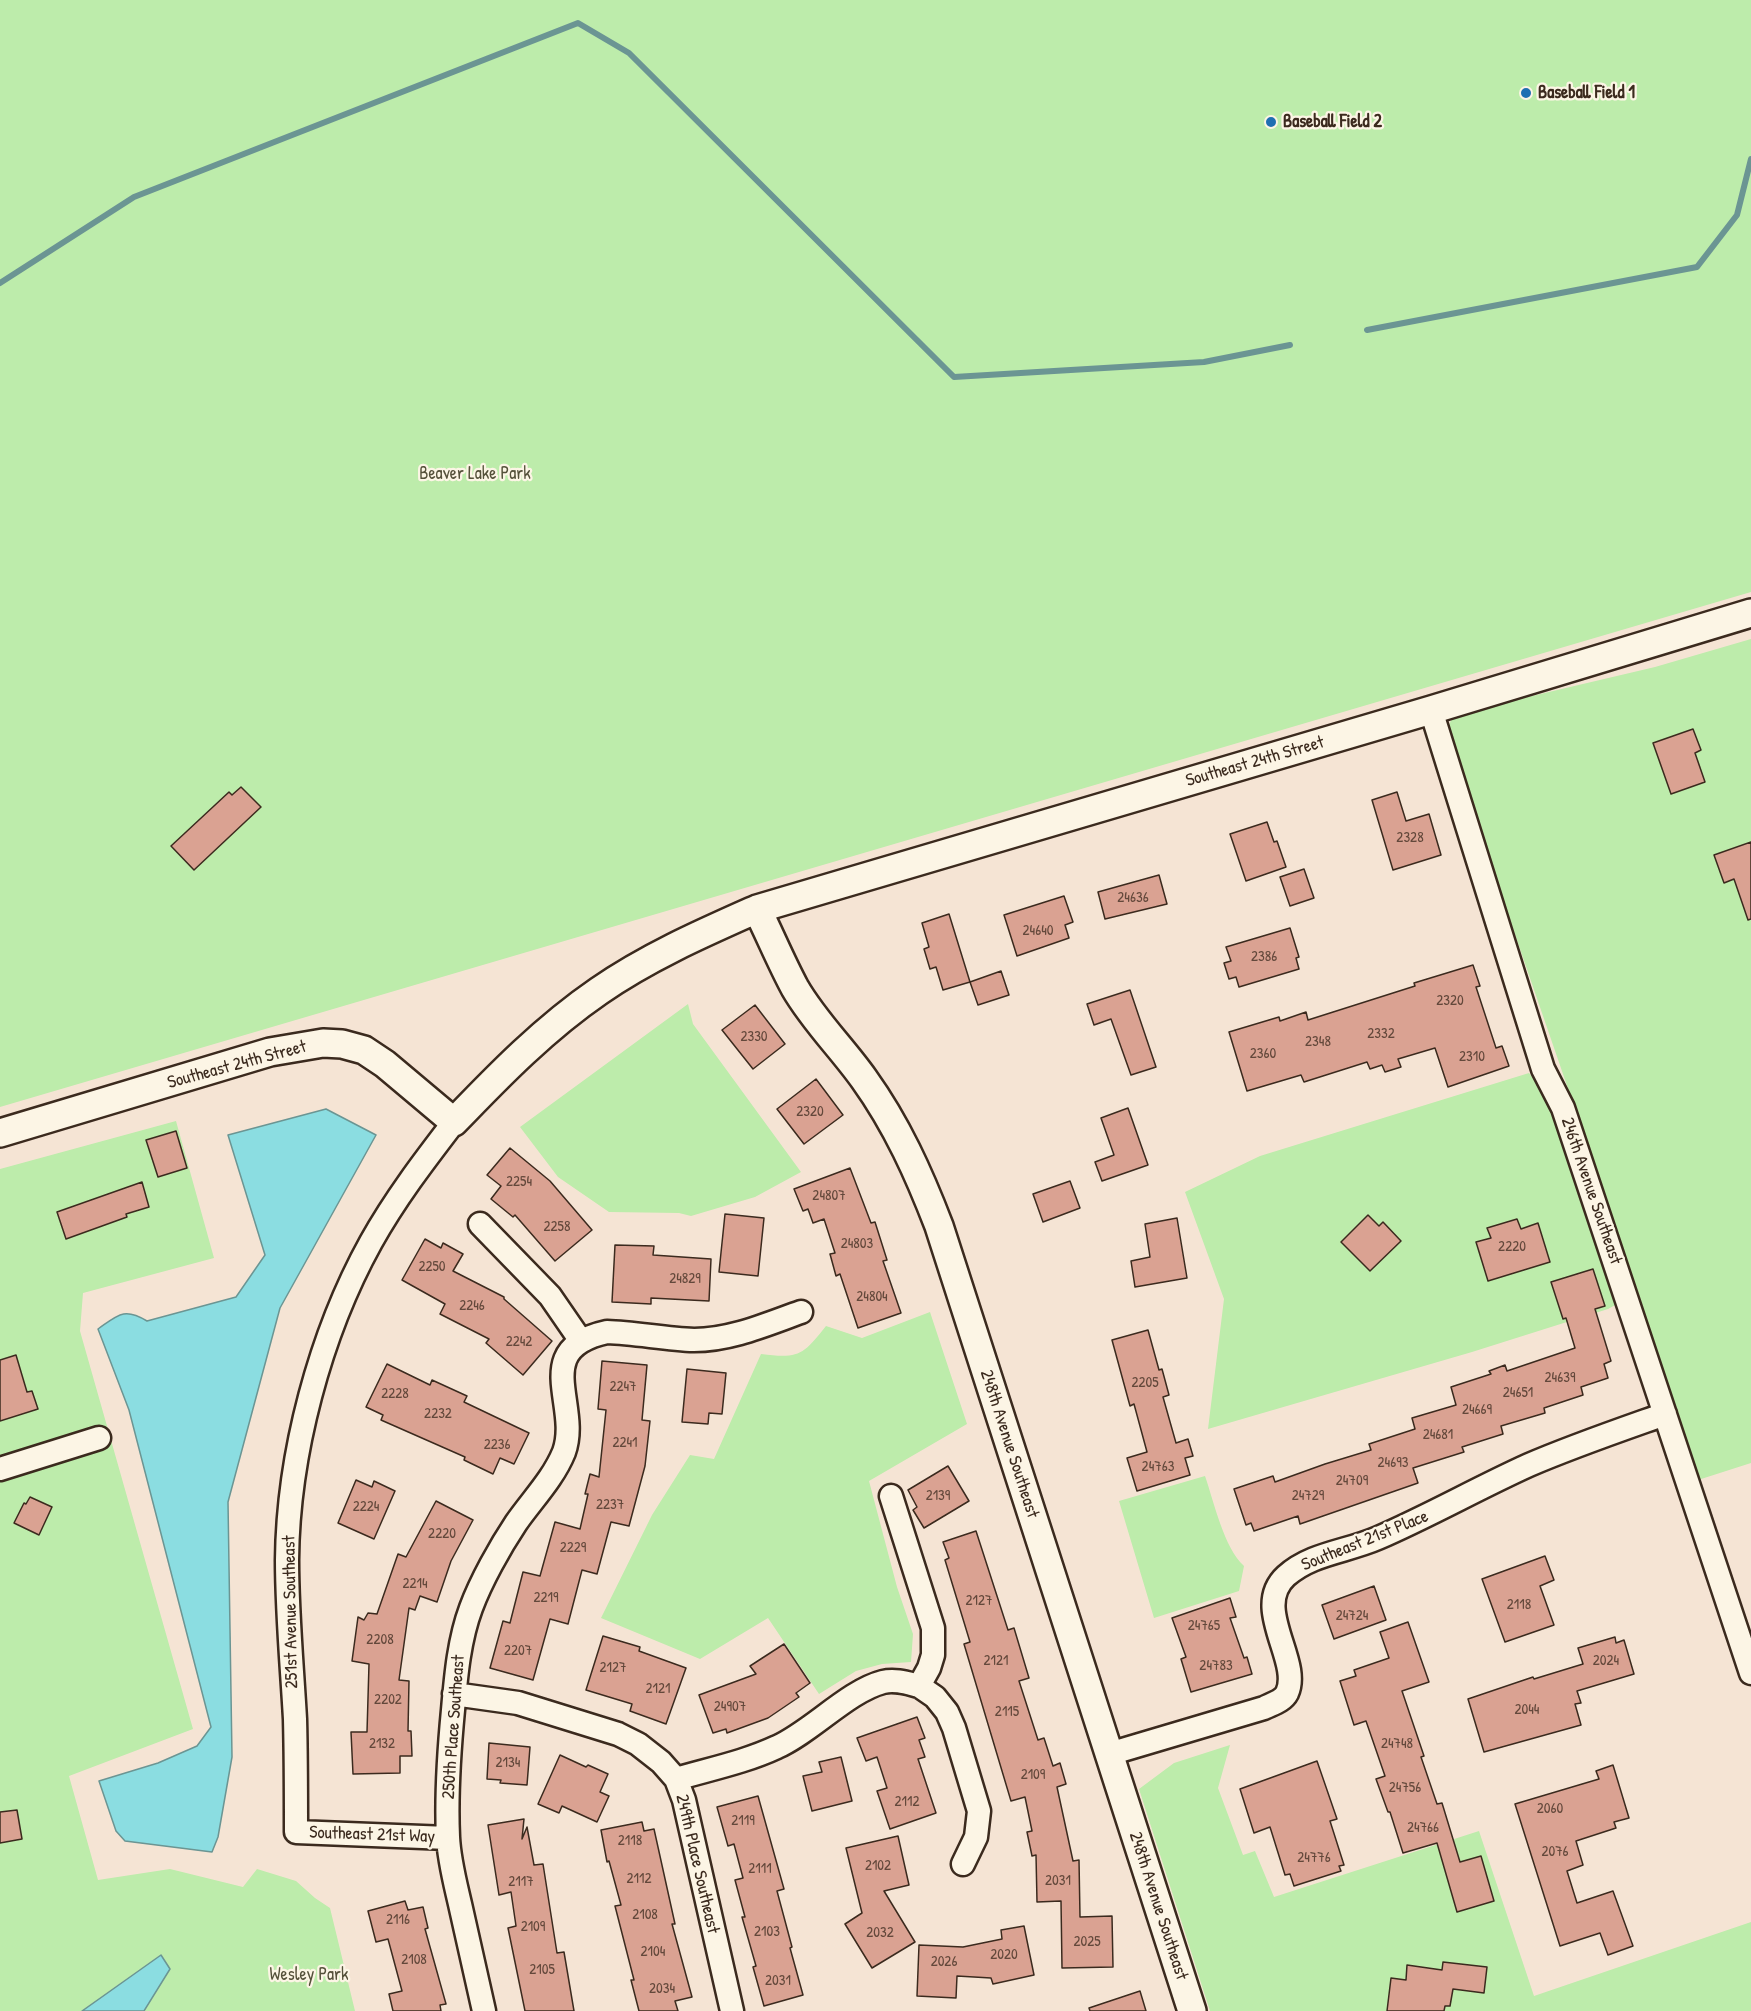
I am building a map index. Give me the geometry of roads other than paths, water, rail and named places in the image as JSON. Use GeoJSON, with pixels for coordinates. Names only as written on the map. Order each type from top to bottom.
{"type":"FeatureCollection","features":[{"type":"Feature","properties":{"kind":"street","name":"Southeast 24th Street"},"geometry":{"type":"LineString","coordinates":[[757,909],[1751,613]]}},
{"type":"Feature","properties":{"kind":"street","name":"246th Avenue Southeast"},"geometry":{"type":"LineString","coordinates":[[1431,710],[1544,1069],[1563,1108],[1751,1673]]}},
{"type":"Feature","properties":{"kind":"street","name":"251st Avenue Southeast"},"geometry":{"type":"LineString","coordinates":[[296,1832],[295,1719],[289,1646],[287,1558],[293,1484],[303,1421],[320,1365],[338,1313],[371,1243],[408,1182],[454,1122],[506,1068],[556,1024],[599,991],[691,938],[757,909]]}},
{"type":"Feature","properties":{"kind":"street","name":"248th Avenue Southeast"},"geometry":{"type":"LineString","coordinates":[[757,909],[795,988],[885,1110],[919,1176],[942,1237],[1192,2011]]}},
{"type":"Feature","properties":{"kind":"street","name":"Southeast 24th Street"},"geometry":{"type":"LineString","coordinates":[[0,1133],[270,1052],[323,1043],[342,1044],[364,1050],[385,1064],[454,1122]]}},
{"type":"Feature","properties":{"kind":"street"},"geometry":{"type":"LineString","coordinates":[[480,1224],[550,1296],[581,1341],[607,1332],[695,1340],[718,1338],[748,1331],[801,1312]]}},
{"type":"Feature","properties":{"kind":"street","name":"250th Place Southeast"},"geometry":{"type":"LineString","coordinates":[[484,2011],[451,1864],[448,1838],[449,1759],[459,1650],[471,1608],[487,1575],[515,1525],[556,1469],[565,1448],[567,1430],[562,1380],[563,1365],[567,1356],[581,1341]]}},
{"type":"Feature","properties":{"kind":"street","name":"Southeast 21st Place"},"geometry":{"type":"LineString","coordinates":[[1109,1754],[1264,1708],[1283,1698],[1290,1683],[1273,1604],[1278,1585],[1299,1565],[1374,1540],[1529,1466],[1594,1439],[1665,1414]]}},
{"type":"Feature","properties":{"kind":"street"},"geometry":{"type":"LineString","coordinates":[[0,1469],[99,1438]]}},
{"type":"Feature","properties":{"kind":"street"},"geometry":{"type":"LineString","coordinates":[[891,1496],[933,1628],[933,1655],[919,1686]]}},
{"type":"Feature","properties":{"kind":"street"},"geometry":{"type":"LineString","coordinates":[[676,1779],[778,1747],[863,1690],[883,1682],[898,1681],[919,1686],[935,1697],[947,1712],[979,1811],[976,1837],[963,1864]]}},
{"type":"Feature","properties":{"kind":"street","name":"249th Place Southeast"},"geometry":{"type":"LineString","coordinates":[[454,1694],[518,1703],[618,1734],[661,1762],[676,1779],[684,1800],[732,2011]]}},
{"type":"Feature","properties":{"kind":"street","name":"Southeast 21st Way"},"geometry":{"type":"LineString","coordinates":[[296,1832],[448,1838]]}},
{"type":"Feature","properties":{"kind":"water"},"geometry":{"type":"Polygon","coordinates":[[[326,1109],[376,1135],[280,1308],[228,1502],[232,1757],[218,1837],[212,1852],[125,1841],[116,1831],[99,1781],[158,1763],[197,1746],[211,1727],[129,1410],[98,1329],[121,1314],[132,1314],[147,1321],[236,1297],[265,1255],[228,1135],[326,1109]]]}},
{"type":"Feature","properties":{"kind":"water"},"geometry":{"type":"Polygon","coordinates":[[[161,1955],[170,1969],[144,2011],[82,2011],[161,1955]]]}},
{"type":"Feature","properties":{"kind":"waterway"},"geometry":{"type":"LineString","coordinates":[[0,283],[134,197],[578,23],[629,53],[954,377],[1204,362],[1290,345]]}},
{"type":"Feature","properties":{"kind":"waterway"},"geometry":{"type":"LineString","coordinates":[[1367,330],[1697,267],[1737,215],[1751,159]]}},
{"type":"Feature","properties":{"kind":"place","name":"Baseball Field 1"},"geometry":{"type":"Point","coordinates":[1526,93]}},
{"type":"Feature","properties":{"kind":"place","name":"Baseball Field 2"},"geometry":{"type":"Point","coordinates":[1271,122]}},
{"type":"Feature","properties":{"kind":"park label","name":"Beaver Lake Park"},"geometry":{"type":"Point","coordinates":[475,474]}},
{"type":"Feature","properties":{"kind":"park label","name":"Wesley Park"},"geometry":{"type":"Point","coordinates":[309,1975]}}]}
